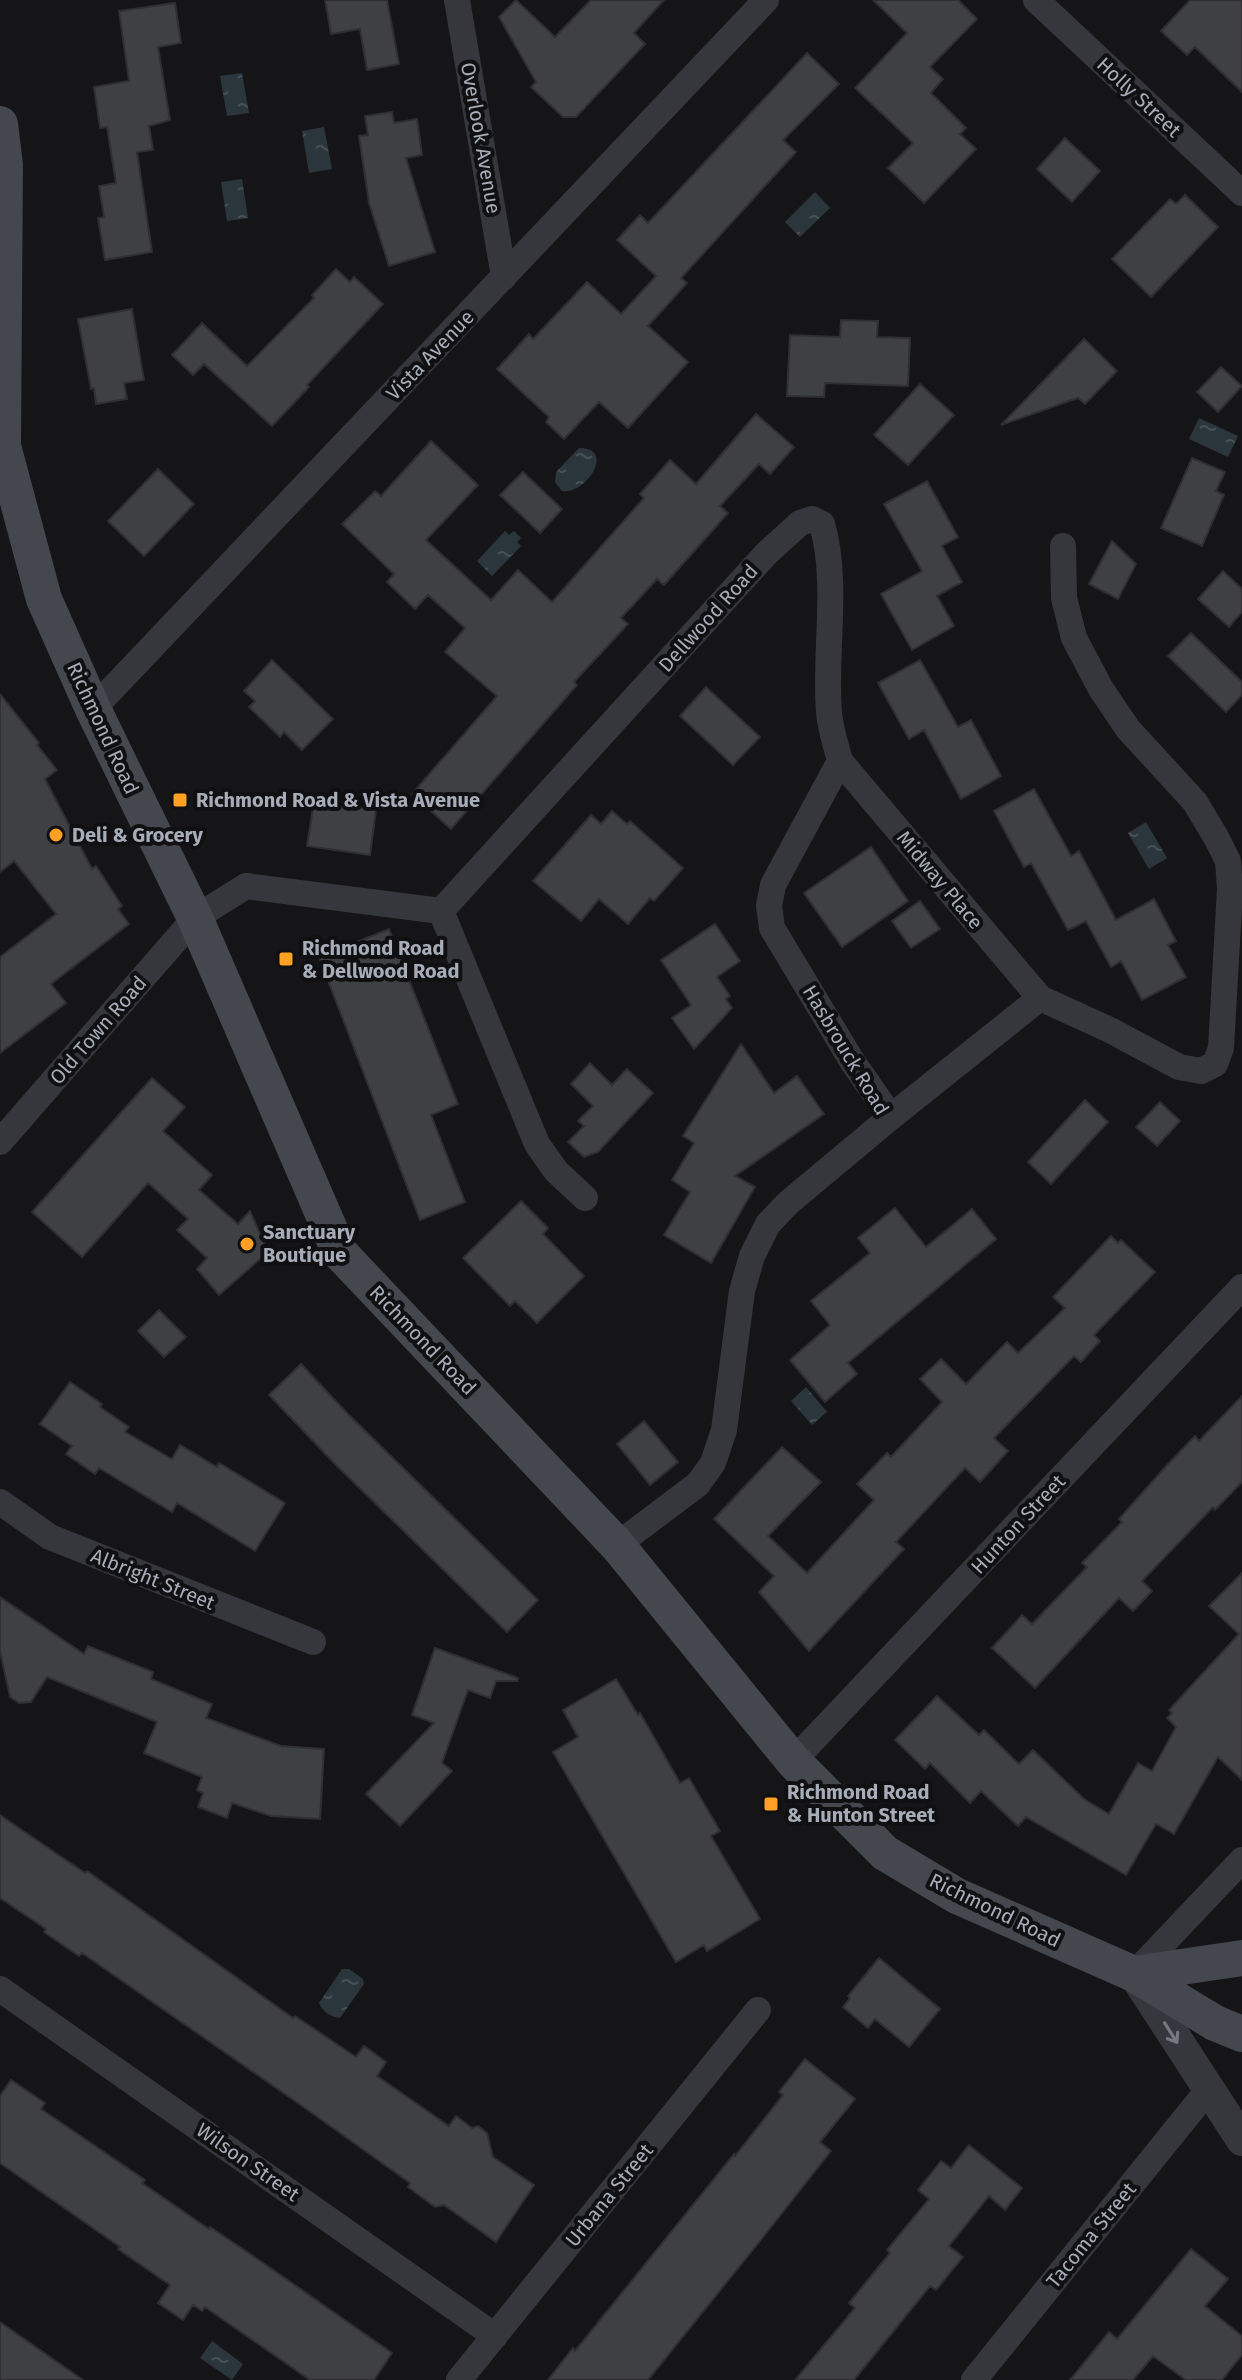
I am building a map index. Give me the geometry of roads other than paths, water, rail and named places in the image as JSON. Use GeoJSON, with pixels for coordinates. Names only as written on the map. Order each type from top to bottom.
{"type":"FeatureCollection","features":[{"type":"Feature","properties":{"kind":"main road","name":"Richmond Road"},"geometry":{"type":"LineString","coordinates":[[0,124],[3,167],[2,448],[44,599],[93,709],[195,918],[340,1253],[617,1545],[793,1761],[885,1853],[957,1896],[1134,1974],[1215,2023],[1242,2034]]}},
{"type":"Feature","properties":{"kind":"main road"},"geometry":{"type":"LineString","coordinates":[[1134,1974],[1242,1958]]}},
{"type":"Feature","properties":{"kind":"street","name":"Overlook Avenue"},"geometry":{"type":"LineString","coordinates":[[457,0],[504,277]]}},
{"type":"Feature","properties":{"kind":"street","name":"Vista Avenue"},"geometry":{"type":"LineString","coordinates":[[93,709],[766,0]]}},
{"type":"Feature","properties":{"kind":"street","name":"Holly Street"},"geometry":{"type":"LineString","coordinates":[[1036,0],[1242,193]]}},
{"type":"Feature","properties":{"kind":"street","name":"Dellwood Road"},"geometry":{"type":"LineString","coordinates":[[441,911],[766,554],[800,523],[812,519],[822,524],[826,538],[829,714],[840,761]]}},
{"type":"Feature","properties":{"kind":"street"},"geometry":{"type":"LineString","coordinates":[[891,1117],[1040,998],[1110,1030],[1179,1067],[1201,1071],[1215,1064],[1221,1048],[1230,889],[1228,861],[1195,802],[1128,729],[1101,689],[1074,638],[1064,598],[1063,546]]}},
{"type":"Feature","properties":{"kind":"street","name":"Midway Place"},"geometry":{"type":"LineString","coordinates":[[840,761],[1040,998]]}},
{"type":"Feature","properties":{"kind":"street","name":"Hasbrouck Road"},"geometry":{"type":"LineString","coordinates":[[617,1545],[698,1484],[713,1463],[724,1430],[742,1291],[752,1256],[768,1224],[788,1203],[891,1117],[852,1061],[772,928],[770,917],[773,885],[840,761]]}},
{"type":"Feature","properties":{"kind":"street"},"geometry":{"type":"LineString","coordinates":[[195,918],[246,886],[441,911],[537,1144],[556,1171],[585,1198]]}},
{"type":"Feature","properties":{"kind":"street","name":"Old Town Road"},"geometry":{"type":"LineString","coordinates":[[0,1142],[195,918]]}},
{"type":"Feature","properties":{"kind":"street","name":"Hunton Street"},"geometry":{"type":"LineString","coordinates":[[793,1761],[1242,1287]]}},
{"type":"Feature","properties":{"kind":"street","name":"Albright Street"},"geometry":{"type":"LineString","coordinates":[[0,1502],[50,1537],[313,1642]]}},
{"type":"Feature","properties":{"kind":"street"},"geometry":{"type":"LineString","coordinates":[[1242,1860],[1134,1974],[1242,2140]]}},
{"type":"Feature","properties":{"kind":"street","name":"Wilson Street"},"geometry":{"type":"LineString","coordinates":[[0,1989],[495,2336]]}},
{"type":"Feature","properties":{"kind":"street","name":"Urbana Street"},"geometry":{"type":"LineString","coordinates":[[459,2380],[758,2010]]}},
{"type":"Feature","properties":{"kind":"street","name":"Tacoma Street"},"geometry":{"type":"LineString","coordinates":[[974,2380],[1208,2090]]}},
{"type":"Feature","properties":{"kind":"water"},"geometry":{"type":"Polygon","coordinates":[[[242,73],[249,113],[227,116],[220,76],[242,73]]]}},
{"type":"Feature","properties":{"kind":"water"},"geometry":{"type":"Polygon","coordinates":[[[324,127],[332,169],[309,173],[302,131],[324,127]]]}},
{"type":"Feature","properties":{"kind":"water"},"geometry":{"type":"Polygon","coordinates":[[[242,179],[248,218],[227,221],[221,182],[242,179]]]}},
{"type":"Feature","properties":{"kind":"water"},"geometry":{"type":"Polygon","coordinates":[[[815,192],[830,208],[800,237],[785,222],[815,192]]]}},
{"type":"Feature","properties":{"kind":"water"},"geometry":{"type":"Polygon","coordinates":[[[1199,418],[1238,436],[1228,457],[1189,439],[1199,418]]]}},
{"type":"Feature","properties":{"kind":"water"},"geometry":{"type":"Polygon","coordinates":[[[579,448],[596,455],[593,471],[580,486],[571,491],[562,491],[555,482],[556,472],[579,448]]]}},
{"type":"Feature","properties":{"kind":"water"},"geometry":{"type":"Polygon","coordinates":[[[505,531],[509,535],[514,531],[521,538],[517,542],[521,546],[492,576],[477,561],[505,531]]]}},
{"type":"Feature","properties":{"kind":"water"},"geometry":{"type":"Polygon","coordinates":[[[1146,822],[1167,858],[1149,869],[1128,833],[1146,822]]]}},
{"type":"Feature","properties":{"kind":"water"},"geometry":{"type":"Polygon","coordinates":[[[806,1387],[827,1412],[812,1425],[791,1401],[806,1387]]]}},
{"type":"Feature","properties":{"kind":"water"},"geometry":{"type":"Polygon","coordinates":[[[342,1969],[349,1969],[363,1979],[364,1984],[340,2018],[328,2014],[319,2003],[342,1969]]]}},
{"type":"Feature","properties":{"kind":"water"},"geometry":{"type":"Polygon","coordinates":[[[212,2341],[243,2364],[232,2380],[200,2358],[212,2341]]]}},
{"type":"Feature","properties":{"kind":"place","name":"Richmond Road & Vista Avenue"},"geometry":{"type":"Point","coordinates":[180,800]}},
{"type":"Feature","properties":{"kind":"place","name":"Deli & Grocery"},"geometry":{"type":"Point","coordinates":[56,835]}},
{"type":"Feature","properties":{"kind":"place","name":"Richmond Road & Dellwood Road"},"geometry":{"type":"Point","coordinates":[286,959]}},
{"type":"Feature","properties":{"kind":"place","name":"Sanctuary Boutique"},"geometry":{"type":"Point","coordinates":[247,1244]}},
{"type":"Feature","properties":{"kind":"place","name":"Richmond Road & Hunton Street"},"geometry":{"type":"Point","coordinates":[771,1804]}}]}
